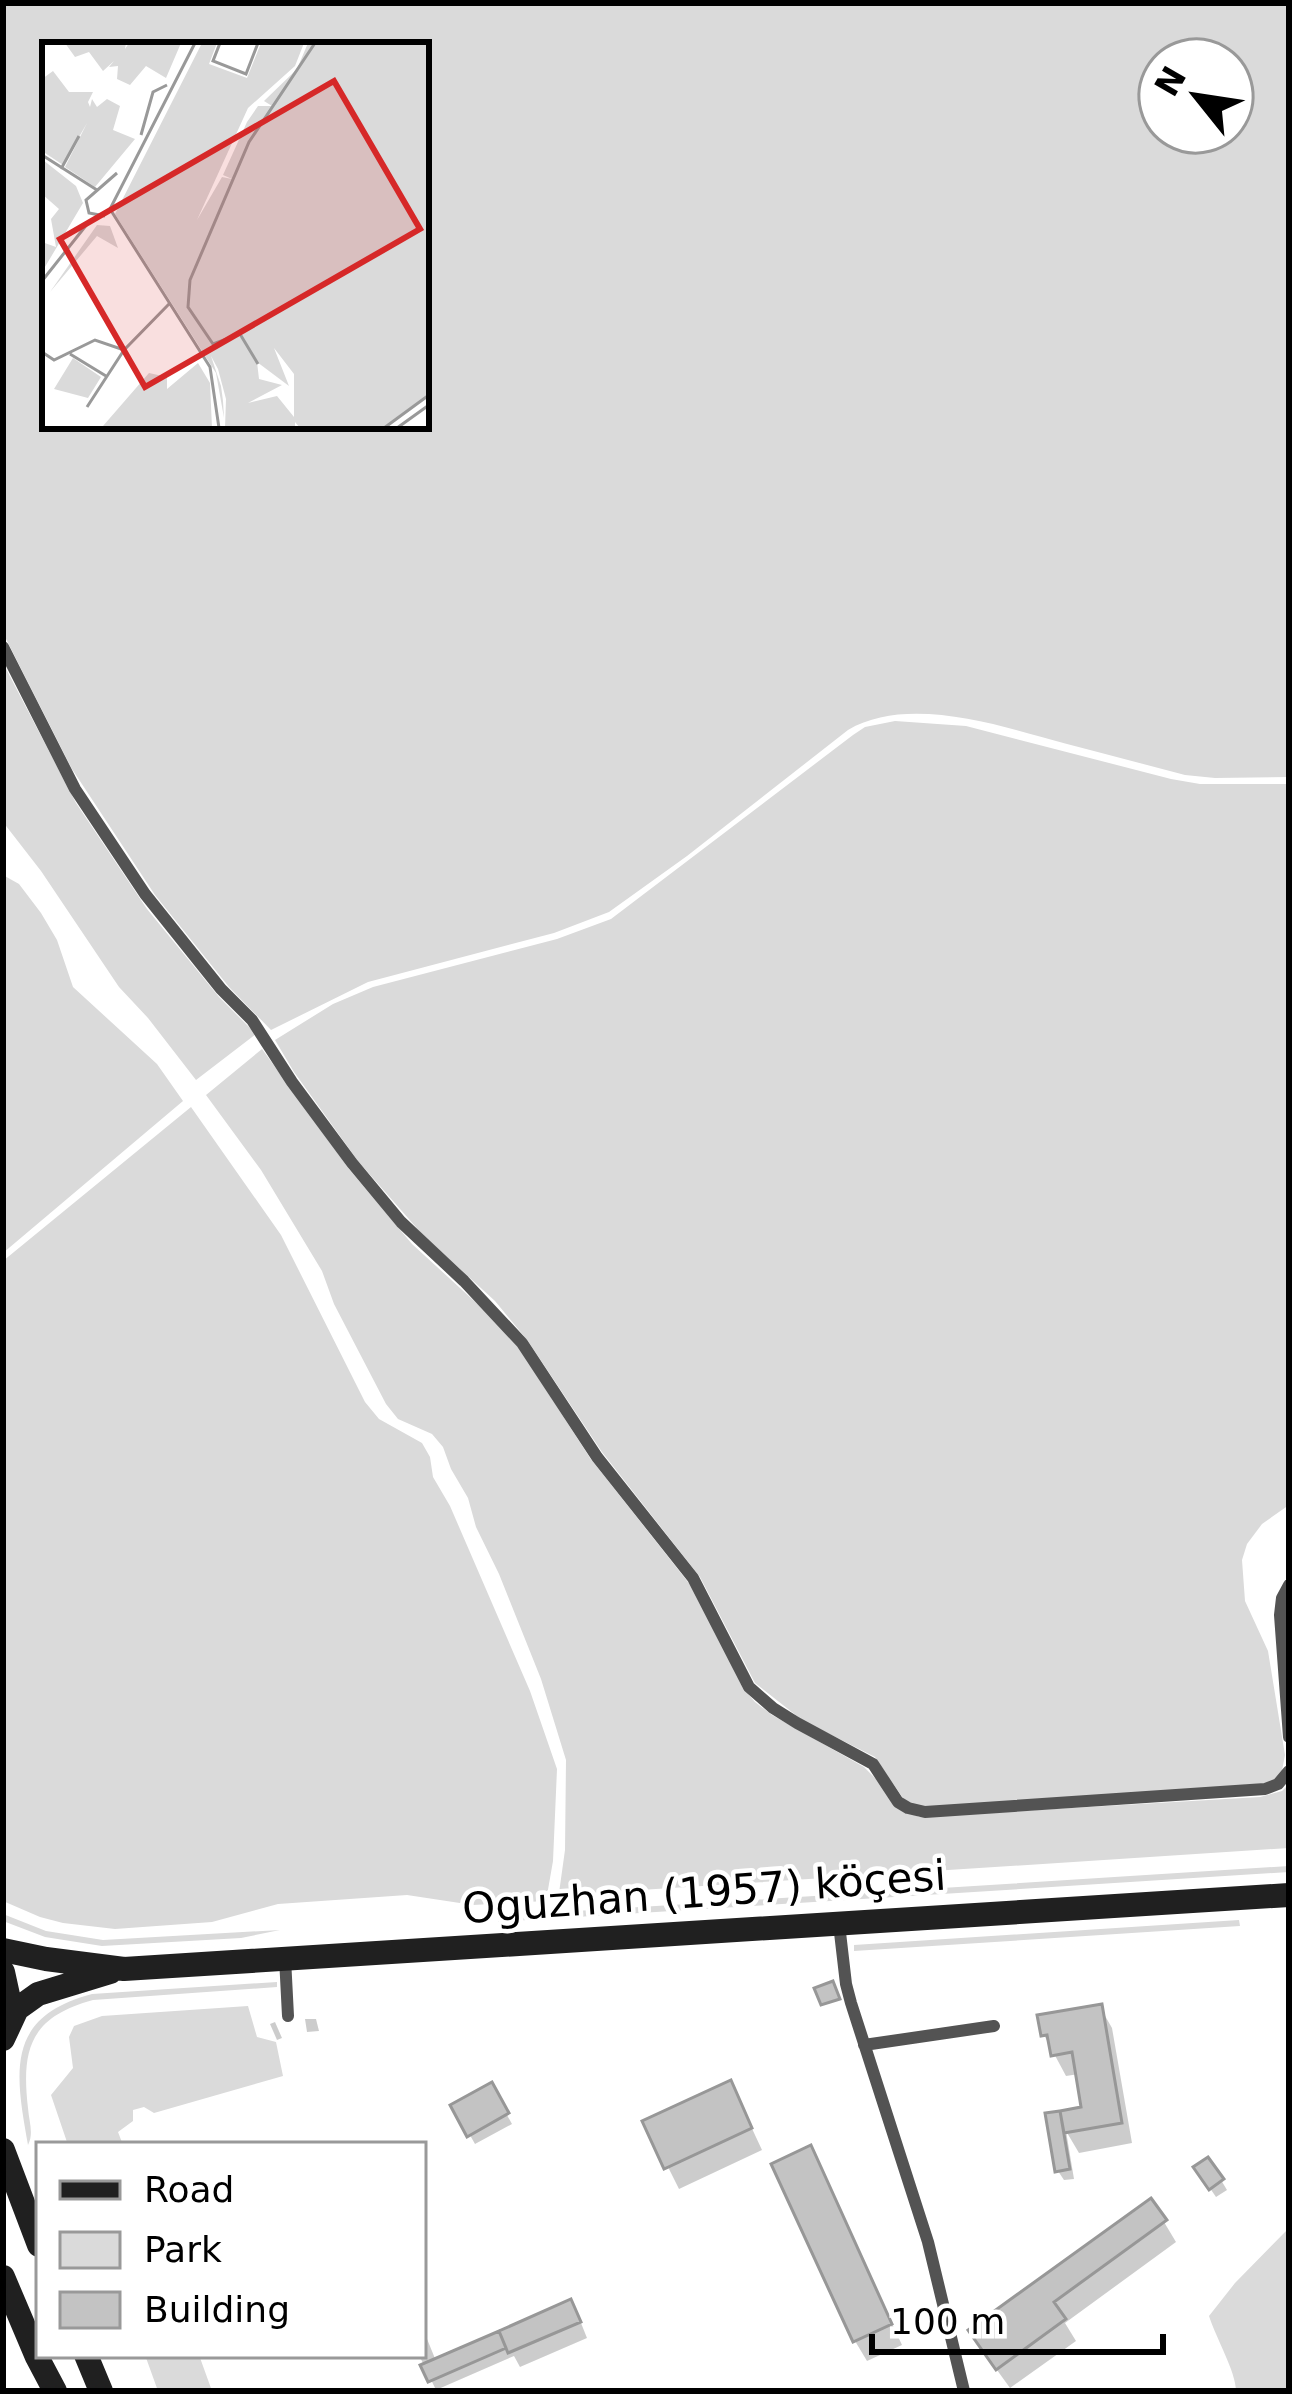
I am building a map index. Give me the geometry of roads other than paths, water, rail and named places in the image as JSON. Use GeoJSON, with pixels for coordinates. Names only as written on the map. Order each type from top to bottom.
{"type":"FeatureCollection","features":[{"type":"Feature","properties":{"kind":"main road","name":"Oguzhan (1957) köçesi"},"geometry":{"type":"LineString","coordinates":[[3,1949],[124,1969],[1289,1895]]}},
{"type":"Feature","properties":{"kind":"main road","name":"Oguzhan (1957) köçesi"},"geometry":{"type":"LineString","coordinates":[[3,2038],[17,2009],[38,1994],[124,1969]]}},
{"type":"Feature","properties":{"kind":"main road"},"geometry":{"type":"LineString","coordinates":[[3,1972],[8,2012],[3,2038]]}},
{"type":"Feature","properties":{"kind":"main road"},"geometry":{"type":"LineString","coordinates":[[3,2150],[36,2237]]}},
{"type":"Feature","properties":{"kind":"main road"},"geometry":{"type":"LineString","coordinates":[[3,2277],[36,2355]]}},
{"type":"Feature","properties":{"kind":"main road"},"geometry":{"type":"LineString","coordinates":[[38,2358],[56,2391]]}},
{"type":"Feature","properties":{"kind":"main road"},"geometry":{"type":"LineString","coordinates":[[87,2358],[101,2391]]}},
{"type":"Feature","properties":{"kind":"lane"},"geometry":{"type":"LineString","coordinates":[[3,647],[75,789],[146,894],[260,1030],[292,1082],[401,1222],[522,1343],[597,1457],[693,1578],[758,1696],[797,1724],[865,1759],[878,1770],[898,1802],[926,1812],[1265,1789],[1278,1784],[1289,1771]]}},
{"type":"Feature","properties":{"kind":"lane"},"geometry":{"type":"LineString","coordinates":[[1289,1585],[1280,1615],[1289,1737]]}},
{"type":"Feature","properties":{"kind":"lane"},"geometry":{"type":"LineString","coordinates":[[839,1922],[846,1984],[928,2242],[964,2391]]}},
{"type":"Feature","properties":{"kind":"lane"},"geometry":{"type":"LineString","coordinates":[[285,1958],[287,2016]]}},
{"type":"Feature","properties":{"kind":"lane"},"geometry":{"type":"LineString","coordinates":[[864,2045],[994,2026]]}}]}
